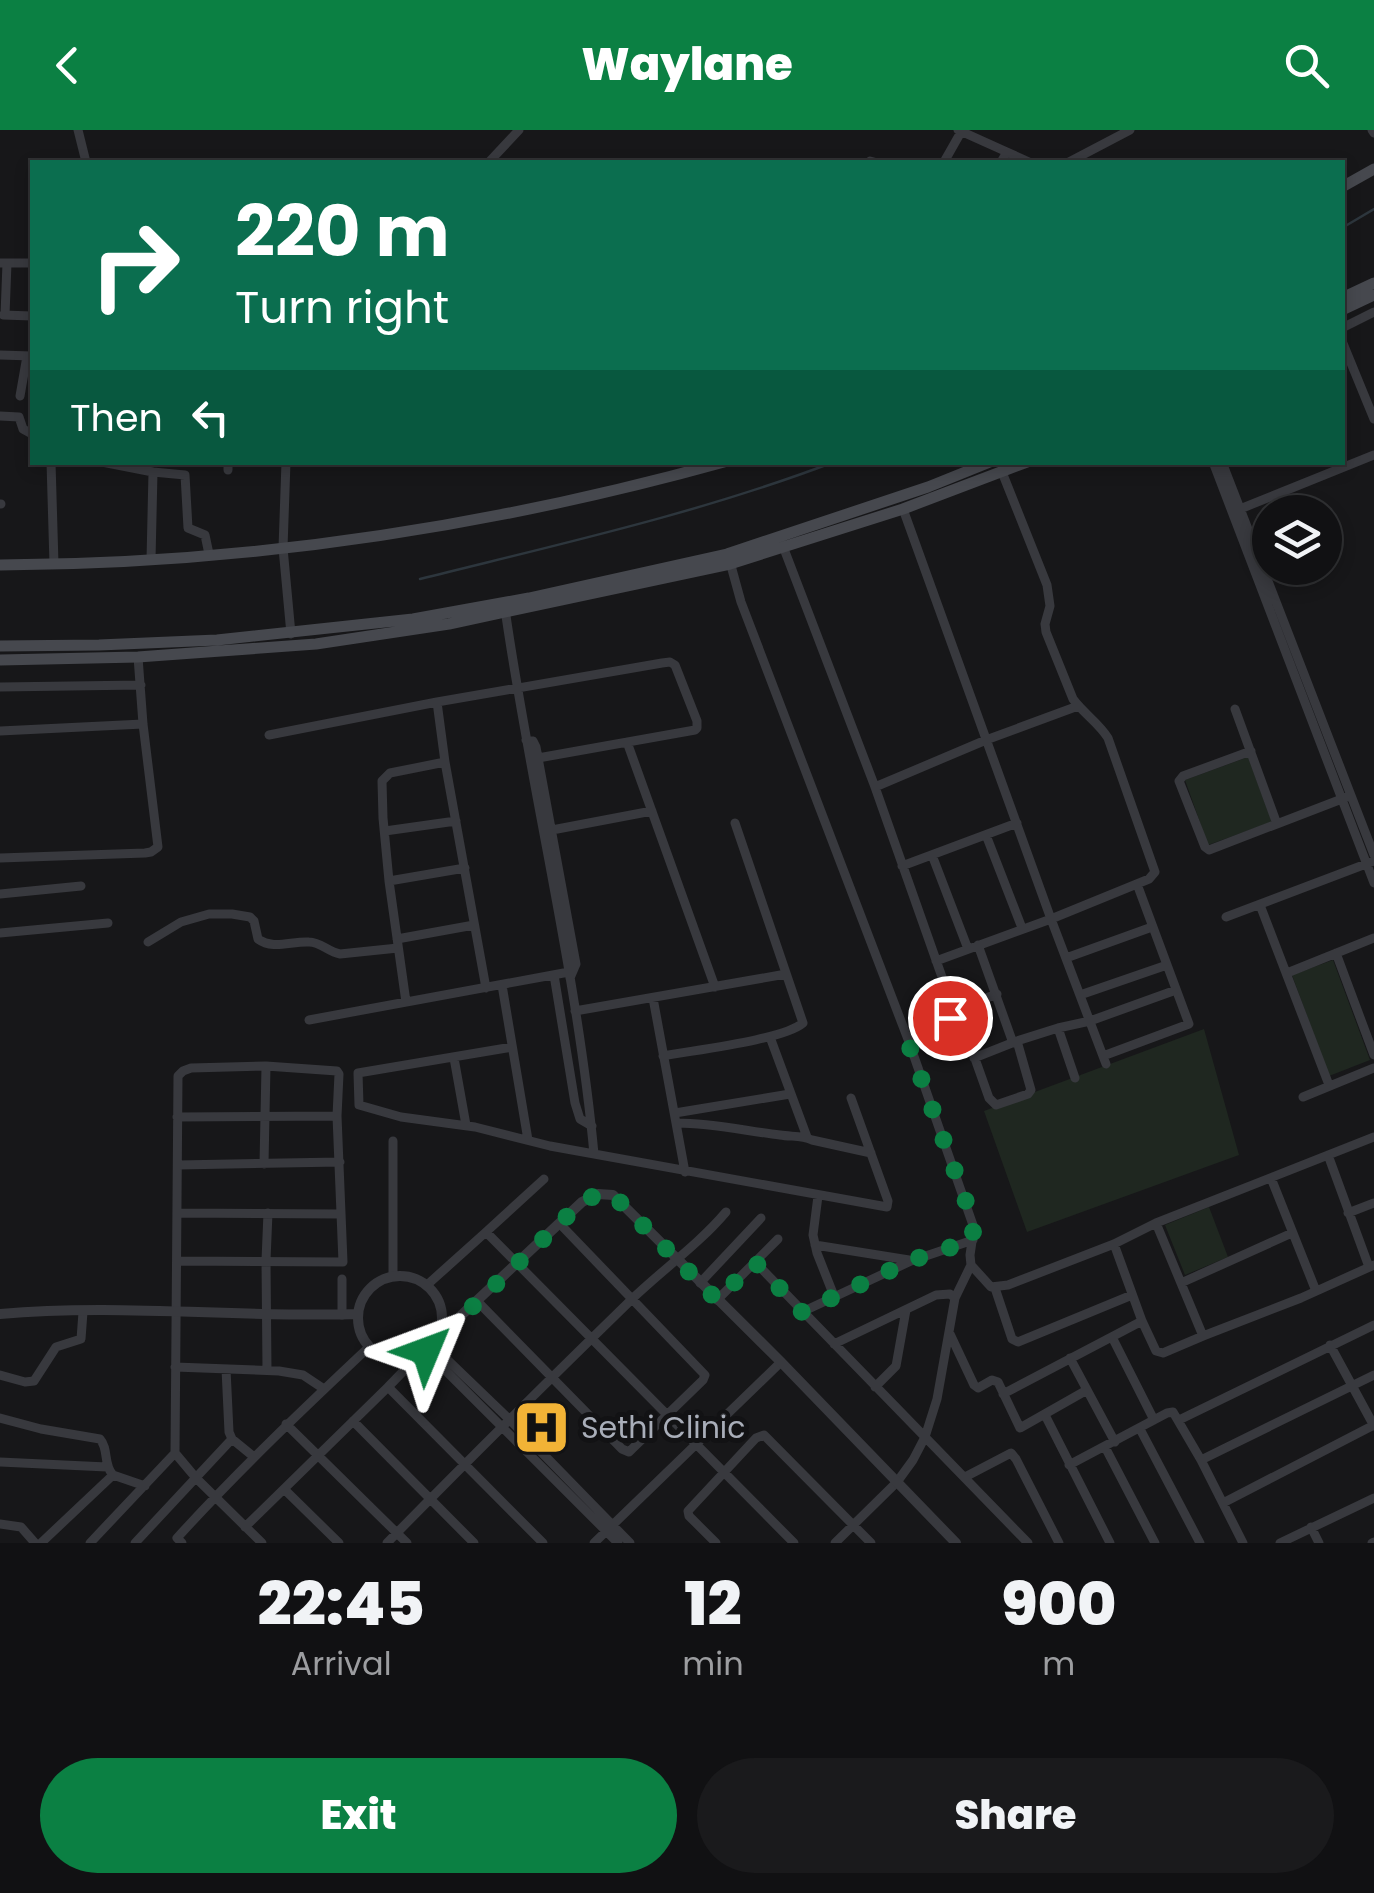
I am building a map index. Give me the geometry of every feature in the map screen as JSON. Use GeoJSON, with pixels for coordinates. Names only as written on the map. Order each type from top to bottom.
{"type":"FeatureCollection","features":[{"type":"Feature","properties":{"kind":"main road"},"geometry":{"type":"LineString","coordinates":[[1345,185],[1374,168]]}},
{"type":"Feature","properties":{"kind":"main road"},"geometry":{"type":"LineString","coordinates":[[1345,296],[1374,282]]}},
{"type":"Feature","properties":{"kind":"main road"},"geometry":{"type":"LineString","coordinates":[[1345,309],[1374,296]]}},
{"type":"Feature","properties":{"kind":"main road"},"geometry":{"type":"LineString","coordinates":[[0,564],[151,560],[342,542],[536,510],[713,465]]}},
{"type":"Feature","properties":{"kind":"main road"},"geometry":{"type":"LineString","coordinates":[[782,543],[983,465]]}},
{"type":"Feature","properties":{"kind":"main road"},"geometry":{"type":"LineString","coordinates":[[0,646],[198,640],[504,607],[729,559],[903,509],[1020,465]]}},
{"type":"Feature","properties":{"kind":"main road"},"geometry":{"type":"LineString","coordinates":[[0,660],[138,657],[316,644],[449,624],[504,607]]}},
{"type":"Feature","properties":{"kind":"street"},"geometry":{"type":"LineString","coordinates":[[78,130],[86,160]]}},
{"type":"Feature","properties":{"kind":"street"},"geometry":{"type":"LineString","coordinates":[[492,160],[519,130]]}},
{"type":"Feature","properties":{"kind":"street"},"geometry":{"type":"LineString","coordinates":[[1073,160],[1130,130]]}},
{"type":"Feature","properties":{"kind":"street"},"geometry":{"type":"LineString","coordinates":[[945,160],[960,131],[1025,160]]}},
{"type":"Feature","properties":{"kind":"street"},"geometry":{"type":"LineString","coordinates":[[1002,160],[1007,152]]}},
{"type":"Feature","properties":{"kind":"street"},"geometry":{"type":"LineString","coordinates":[[30,263],[3,263],[2,315],[30,316]]}},
{"type":"Feature","properties":{"kind":"street"},"geometry":{"type":"LineString","coordinates":[[1345,326],[1374,312]]}},
{"type":"Feature","properties":{"kind":"street"},"geometry":{"type":"LineString","coordinates":[[1345,348],[1374,418]]}},
{"type":"Feature","properties":{"kind":"street"},"geometry":{"type":"LineString","coordinates":[[0,356],[30,356],[20,396]]}},
{"type":"Feature","properties":{"kind":"street"},"geometry":{"type":"LineString","coordinates":[[0,416],[20,417],[23,429],[30,433]]}},
{"type":"Feature","properties":{"kind":"street"},"geometry":{"type":"LineString","coordinates":[[1240,510],[1374,456]]}},
{"type":"Feature","properties":{"kind":"street"},"geometry":{"type":"LineString","coordinates":[[51,465],[54,564]]}},
{"type":"Feature","properties":{"kind":"street"},"geometry":{"type":"LineString","coordinates":[[124,465],[185,475]]}},
{"type":"Feature","properties":{"kind":"street"},"geometry":{"type":"LineString","coordinates":[[184,465],[188,528],[205,534],[209,554]]}},
{"type":"Feature","properties":{"kind":"street"},"geometry":{"type":"LineString","coordinates":[[286,465],[284,548],[291,646]]}},
{"type":"Feature","properties":{"kind":"street"},"geometry":{"type":"LineString","coordinates":[[1215,465],[1372,860],[1374,883]]}},
{"type":"Feature","properties":{"kind":"street"},"geometry":{"type":"LineString","coordinates":[[1223,465],[1346,797]]}},
{"type":"Feature","properties":{"kind":"street"},"geometry":{"type":"LineString","coordinates":[[151,560],[153,472]]}},
{"type":"Feature","properties":{"kind":"street"},"geometry":{"type":"LineString","coordinates":[[936,961],[1154,876],[1108,738],[1078,706],[1066,686],[1046,632],[1050,606],[1047,585],[1002,472]]}},
{"type":"Feature","properties":{"kind":"street"},"geometry":{"type":"LineString","coordinates":[[903,509],[1105,1060],[1191,1029],[1137,884]]}},
{"type":"Feature","properties":{"kind":"street"},"geometry":{"type":"LineString","coordinates":[[782,543],[954,1009],[993,1104],[998,1104],[1028,1094],[1031,1088],[998,994],[932,855]]}},
{"type":"Feature","properties":{"kind":"street"},"geometry":{"type":"LineString","coordinates":[[729,559],[741,602],[973,1221],[971,1265],[955,1298],[937,1399],[925,1437],[897,1482],[834,1543]]}},
{"type":"Feature","properties":{"kind":"street"},"geometry":{"type":"LineString","coordinates":[[504,607],[575,1011],[594,1154]]}},
{"type":"Feature","properties":{"kind":"street"},"geometry":{"type":"LineString","coordinates":[[0,858],[154,850],[159,842],[138,657]]}},
{"type":"Feature","properties":{"kind":"street"},"geometry":{"type":"LineString","coordinates":[[268,735],[673,662],[697,728],[538,758]]}},
{"type":"Feature","properties":{"kind":"street"},"geometry":{"type":"LineString","coordinates":[[0,688],[140,686]]}},
{"type":"Feature","properties":{"kind":"street"},"geometry":{"type":"LineString","coordinates":[[437,702],[486,988]]}},
{"type":"Feature","properties":{"kind":"street"},"geometry":{"type":"LineString","coordinates":[[875,787],[1078,706]]}},
{"type":"Feature","properties":{"kind":"street"},"geometry":{"type":"LineString","coordinates":[[1236,709],[1277,824]]}},
{"type":"Feature","properties":{"kind":"street"},"geometry":{"type":"LineString","coordinates":[[0,732],[143,724]]}},
{"type":"Feature","properties":{"kind":"street"},"geometry":{"type":"LineString","coordinates":[[526,740],[533,742],[538,758],[552,830],[576,964],[569,975]]}},
{"type":"Feature","properties":{"kind":"street"},"geometry":{"type":"LineString","coordinates":[[627,742],[715,987]]}},
{"type":"Feature","properties":{"kind":"street"},"geometry":{"type":"LineString","coordinates":[[1251,751],[1183,776],[1179,784],[1209,850],[1346,797]]}},
{"type":"Feature","properties":{"kind":"street"},"geometry":{"type":"LineString","coordinates":[[406,1002],[382,786],[384,777],[390,774],[445,762]]}},
{"type":"Feature","properties":{"kind":"street"},"geometry":{"type":"LineString","coordinates":[[552,830],[652,811]]}},
{"type":"Feature","properties":{"kind":"street"},"geometry":{"type":"LineString","coordinates":[[385,831],[456,821]]}},
{"type":"Feature","properties":{"kind":"street"},"geometry":{"type":"LineString","coordinates":[[663,1056],[770,1036],[795,1030],[803,1023],[735,824]]}},
{"type":"Feature","properties":{"kind":"street"},"geometry":{"type":"LineString","coordinates":[[902,866],[1017,824]]}},
{"type":"Feature","properties":{"kind":"street"},"geometry":{"type":"LineString","coordinates":[[986,835],[1022,928]]}},
{"type":"Feature","properties":{"kind":"street"},"geometry":{"type":"LineString","coordinates":[[1226,918],[1372,860]]}},
{"type":"Feature","properties":{"kind":"street"},"geometry":{"type":"LineString","coordinates":[[390,881],[465,868]]}},
{"type":"Feature","properties":{"kind":"street"},"geometry":{"type":"LineString","coordinates":[[0,894],[81,886]]}},
{"type":"Feature","properties":{"kind":"street"},"geometry":{"type":"LineString","coordinates":[[1260,904],[1329,1085]]}},
{"type":"Feature","properties":{"kind":"street"},"geometry":{"type":"LineString","coordinates":[[148,942],[191,918],[232,914],[250,917],[258,939],[267,945],[312,942],[340,954],[474,925]]}},
{"type":"Feature","properties":{"kind":"street"},"geometry":{"type":"LineString","coordinates":[[0,933],[108,922]]}},
{"type":"Feature","properties":{"kind":"street"},"geometry":{"type":"LineString","coordinates":[[1066,958],[1152,927]]}},
{"type":"Feature","properties":{"kind":"street"},"geometry":{"type":"LineString","coordinates":[[1287,973],[1374,938]]}},
{"type":"Feature","properties":{"kind":"street"},"geometry":{"type":"LineString","coordinates":[[1336,953],[1374,1055]]}},
{"type":"Feature","properties":{"kind":"street"},"geometry":{"type":"LineString","coordinates":[[1080,995],[1166,965]]}},
{"type":"Feature","properties":{"kind":"street"},"geometry":{"type":"LineString","coordinates":[[575,1011],[786,974]]}},
{"type":"Feature","properties":{"kind":"street"},"geometry":{"type":"LineString","coordinates":[[554,975],[575,1102],[580,1119],[592,1126]]}},
{"type":"Feature","properties":{"kind":"street"},"geometry":{"type":"LineString","coordinates":[[308,1020],[569,975]]}},
{"type":"Feature","properties":{"kind":"street"},"geometry":{"type":"LineString","coordinates":[[502,985],[528,1140]]}},
{"type":"Feature","properties":{"kind":"street"},"geometry":{"type":"LineString","coordinates":[[974,1058],[1176,990]]}},
{"type":"Feature","properties":{"kind":"street"},"geometry":{"type":"LineString","coordinates":[[954,1009],[998,994]]}},
{"type":"Feature","properties":{"kind":"street"},"geometry":{"type":"LineString","coordinates":[[653,998],[685,1172]]}},
{"type":"Feature","properties":{"kind":"street"},"geometry":{"type":"LineString","coordinates":[[908,1042],[947,1026],[954,1009]]}},
{"type":"Feature","properties":{"kind":"street"},"geometry":{"type":"LineString","coordinates":[[1058,1028],[1074,1078]]}},
{"type":"Feature","properties":{"kind":"street"},"geometry":{"type":"LineString","coordinates":[[770,1036],[807,1137]]}},
{"type":"Feature","properties":{"kind":"street"},"geometry":{"type":"LineString","coordinates":[[512,1046],[358,1074],[359,1106],[685,1172],[887,1207],[850,1098]]}},
{"type":"Feature","properties":{"kind":"street"},"geometry":{"type":"LineString","coordinates":[[454,1058],[466,1125]]}},
{"type":"Feature","properties":{"kind":"street"},"geometry":{"type":"LineString","coordinates":[[264,1164],[266,1066]]}},
{"type":"Feature","properties":{"kind":"street"},"geometry":{"type":"LineString","coordinates":[[177,1262],[343,1262],[337,1070],[266,1066],[191,1068],[178,1076],[175,1454],[262,1543]]}},
{"type":"Feature","properties":{"kind":"street"},"geometry":{"type":"LineString","coordinates":[[1303,1098],[1374,1068]]}},
{"type":"Feature","properties":{"kind":"street"},"geometry":{"type":"LineString","coordinates":[[676,1118],[790,1094]]}},
{"type":"Feature","properties":{"kind":"street"},"geometry":{"type":"LineString","coordinates":[[177,1117],[337,1116]]}},
{"type":"Feature","properties":{"kind":"street"},"geometry":{"type":"LineString","coordinates":[[676,1118],[807,1137],[870,1154]]}},
{"type":"Feature","properties":{"kind":"street"},"geometry":{"type":"LineString","coordinates":[[971,1265],[987,1284],[995,1288],[1008,1285],[1374,1136]]}},
{"type":"Feature","properties":{"kind":"street"},"geometry":{"type":"LineString","coordinates":[[393,1142],[393,1276]]}},
{"type":"Feature","properties":{"kind":"street"},"geometry":{"type":"LineString","coordinates":[[1114,1244],[1142,1321],[1159,1354],[1316,1291],[1372,1266],[1348,1214],[1328,1155]]}},
{"type":"Feature","properties":{"kind":"street"},"geometry":{"type":"LineString","coordinates":[[178,1165],[340,1162]]}},
{"type":"Feature","properties":{"kind":"street"},"geometry":{"type":"LineString","coordinates":[[1272,1178],[1316,1291]]}},
{"type":"Feature","properties":{"kind":"street"},"geometry":{"type":"LineString","coordinates":[[427,1285],[544,1179]]}},
{"type":"Feature","properties":{"kind":"street"},"geometry":{"type":"LineString","coordinates":[[245,1528],[582,1202],[608,1193],[956,1543]]}},
{"type":"Feature","properties":{"kind":"street"},"geometry":{"type":"LineString","coordinates":[[818,1196],[813,1235],[834,1296]]}},
{"type":"Feature","properties":{"kind":"street"},"geometry":{"type":"LineString","coordinates":[[1348,1214],[1374,1203]]}},
{"type":"Feature","properties":{"kind":"street"},"geometry":{"type":"LineString","coordinates":[[387,1543],[505,1422],[726,1212]]}},
{"type":"Feature","properties":{"kind":"street"},"geometry":{"type":"LineString","coordinates":[[178,1213],[342,1214]]}},
{"type":"Feature","properties":{"kind":"street"},"geometry":{"type":"LineString","coordinates":[[268,1213],[268,1370]]}},
{"type":"Feature","properties":{"kind":"street"},"geometry":{"type":"LineString","coordinates":[[700,1283],[761,1218]]}},
{"type":"Feature","properties":{"kind":"street"},"geometry":{"type":"LineString","coordinates":[[1156,1223],[1203,1336]]}},
{"type":"Feature","properties":{"kind":"street"},"geometry":{"type":"LineString","coordinates":[[478,1302],[626,1451],[632,1450],[705,1375],[560,1224]]}},
{"type":"Feature","properties":{"kind":"street"},"geometry":{"type":"LineString","coordinates":[[486,1232],[794,1543]]}},
{"type":"Feature","properties":{"kind":"street"},"geometry":{"type":"LineString","coordinates":[[1181,1284],[1292,1233]]}},
{"type":"Feature","properties":{"kind":"street"},"geometry":{"type":"LineString","coordinates":[[717,1300],[778,1239]]}},
{"type":"Feature","properties":{"kind":"street"},"geometry":{"type":"LineString","coordinates":[[802,1312],[912,1260],[973,1240]]}},
{"type":"Feature","properties":{"kind":"street"},"geometry":{"type":"LineString","coordinates":[[815,1245],[912,1260]]}},
{"type":"Feature","properties":{"kind":"street"},"geometry":{"type":"LineString","coordinates":[[755,1262],[1028,1543]]}},
{"type":"Feature","properties":{"kind":"street"},"geometry":{"type":"LineString","coordinates":[[393,1276],[427,1285],[441,1310],[442,1324],[428,1347],[402,1360],[378,1354],[369,1347],[358,1326],[361,1301],[368,1290],[393,1276]]}},
{"type":"Feature","properties":{"kind":"street"},"geometry":{"type":"LineString","coordinates":[[342,1279],[342,1314]]}},
{"type":"Feature","properties":{"kind":"street"},"geometry":{"type":"LineString","coordinates":[[995,1288],[1012,1339],[1018,1342],[1132,1295]]}},
{"type":"Feature","properties":{"kind":"street"},"geometry":{"type":"LineString","coordinates":[[834,1344],[943,1294],[955,1298]]}},
{"type":"Feature","properties":{"kind":"street"},"geometry":{"type":"LineString","coordinates":[[875,1386],[896,1366],[906,1310]]}},
{"type":"Feature","properties":{"kind":"street"},"geometry":{"type":"LineString","coordinates":[[0,1375],[34,1381],[56,1347],[81,1339],[84,1312]]}},
{"type":"Feature","properties":{"kind":"street"},"geometry":{"type":"LineString","coordinates":[[0,1314],[358,1314]]}},
{"type":"Feature","properties":{"kind":"street"},"geometry":{"type":"LineString","coordinates":[[1003,1394],[1142,1321]]}},
{"type":"Feature","properties":{"kind":"street"},"geometry":{"type":"LineString","coordinates":[[1179,1420],[1374,1324]]}},
{"type":"Feature","properties":{"kind":"street"},"geometry":{"type":"LineString","coordinates":[[949,1333],[974,1385],[998,1382],[1020,1428],[1087,1390]]}},
{"type":"Feature","properties":{"kind":"street"},"geometry":{"type":"LineString","coordinates":[[1112,1337],[1154,1420]]}},
{"type":"Feature","properties":{"kind":"street"},"geometry":{"type":"LineString","coordinates":[[1222,1503],[1374,1425],[1330,1346]]}},
{"type":"Feature","properties":{"kind":"street"},"geometry":{"type":"LineString","coordinates":[[177,1541],[286,1424],[369,1347]]}},
{"type":"Feature","properties":{"kind":"street"},"geometry":{"type":"LineString","coordinates":[[428,1347],[609,1528],[630,1543]]}},
{"type":"Feature","properties":{"kind":"street"},"geometry":{"type":"LineString","coordinates":[[1070,1358],[1116,1442]]}},
{"type":"Feature","properties":{"kind":"street"},"geometry":{"type":"LineString","coordinates":[[594,1543],[780,1362]]}},
{"type":"Feature","properties":{"kind":"street"},"geometry":{"type":"LineString","coordinates":[[175,1367],[268,1370],[303,1376],[324,1388]]}},
{"type":"Feature","properties":{"kind":"street"},"geometry":{"type":"LineString","coordinates":[[226,1369],[227,1419],[232,1439],[254,1457]]}},
{"type":"Feature","properties":{"kind":"street"},"geometry":{"type":"LineString","coordinates":[[1202,1460],[1374,1375]]}},
{"type":"Feature","properties":{"kind":"street"},"geometry":{"type":"LineString","coordinates":[[388,1387],[543,1543]]}},
{"type":"Feature","properties":{"kind":"street"},"geometry":{"type":"LineString","coordinates":[[1069,1465],[1170,1412],[1175,1414],[1244,1543]]}},
{"type":"Feature","properties":{"kind":"street"},"geometry":{"type":"LineString","coordinates":[[1045,1415],[1110,1543]]}},
{"type":"Feature","properties":{"kind":"street"},"geometry":{"type":"LineString","coordinates":[[0,1418],[100,1439],[110,1471]]}},
{"type":"Feature","properties":{"kind":"street"},"geometry":{"type":"LineString","coordinates":[[353,1421],[474,1543]]}},
{"type":"Feature","properties":{"kind":"street"},"geometry":{"type":"LineString","coordinates":[[286,1424],[407,1543]]}},
{"type":"Feature","properties":{"kind":"street"},"geometry":{"type":"LineString","coordinates":[[1140,1429],[1200,1543]]}},
{"type":"Feature","properties":{"kind":"street"},"geometry":{"type":"LineString","coordinates":[[716,1543],[687,1514],[756,1438],[764,1435],[871,1543]]}},
{"type":"Feature","properties":{"kind":"street"},"geometry":{"type":"LineString","coordinates":[[135,1543],[232,1439]]}},
{"type":"Feature","properties":{"kind":"street"},"geometry":{"type":"LineString","coordinates":[[1105,1447],[1155,1543]]}},
{"type":"Feature","properties":{"kind":"street"},"geometry":{"type":"LineString","coordinates":[[90,1543],[175,1454]]}},
{"type":"Feature","properties":{"kind":"street"},"geometry":{"type":"LineString","coordinates":[[965,1477],[1006,1454],[1014,1455],[1059,1543]]}},
{"type":"Feature","properties":{"kind":"street"},"geometry":{"type":"LineString","coordinates":[[0,1462],[110,1471],[145,1486]]}},
{"type":"Feature","properties":{"kind":"street"},"geometry":{"type":"LineString","coordinates":[[0,1524],[21,1527],[38,1543],[110,1471]]}},
{"type":"Feature","properties":{"kind":"street"},"geometry":{"type":"LineString","coordinates":[[284,1489],[339,1543]]}},
{"type":"Feature","properties":{"kind":"street"},"geometry":{"type":"LineString","coordinates":[[1280,1543],[1374,1498]]}},
{"type":"Feature","properties":{"kind":"street"},"geometry":{"type":"LineString","coordinates":[[1312,1527],[1319,1543]]}},
{"type":"Feature","properties":{"kind":"street"},"geometry":{"type":"LineString","coordinates":[[609,1528],[618,1543]]}},
{"type":"Feature","properties":{"kind":"shaded area"},"geometry":{"type":"Polygon","coordinates":[[[1248,757],[1272,822],[1208,845],[1185,780],[1248,757]]]}},
{"type":"Feature","properties":{"kind":"shaded area"},"geometry":{"type":"Polygon","coordinates":[[[1333,960],[1370,1060],[1329,1076],[1292,975],[1333,960]]]}},
{"type":"Feature","properties":{"kind":"shaded area"},"geometry":{"type":"Polygon","coordinates":[[[1204,1029],[1239,1155],[1027,1232],[984,1111],[1204,1029]]]}},
{"type":"Feature","properties":{"kind":"shaded area"},"geometry":{"type":"Polygon","coordinates":[[[1209,1207],[1228,1257],[1185,1275],[1165,1225],[1209,1207]]]}},
{"type":"Feature","properties":{"kind":"waterway"},"geometry":{"type":"LineString","coordinates":[[1345,226],[1374,209]]}},
{"type":"Feature","properties":{"kind":"waterway"},"geometry":{"type":"LineString","coordinates":[[420,579],[681,512],[826,465]]}},
{"type":"Feature","properties":{"kind":"place","name":"Sethi Clinic"},"geometry":{"type":"Point","coordinates":[542,1428]}},
{"type":"Feature","properties":{"kind":"route"},"geometry":{"type":"LineString","coordinates":[[426,1351],[582,1202],[598,1194],[613,1195],[717,1300],[755,1262],[802,1312],[912,1260],[973,1240],[973,1221],[908,1042],[944,1028],[950,1018]]}}]}
